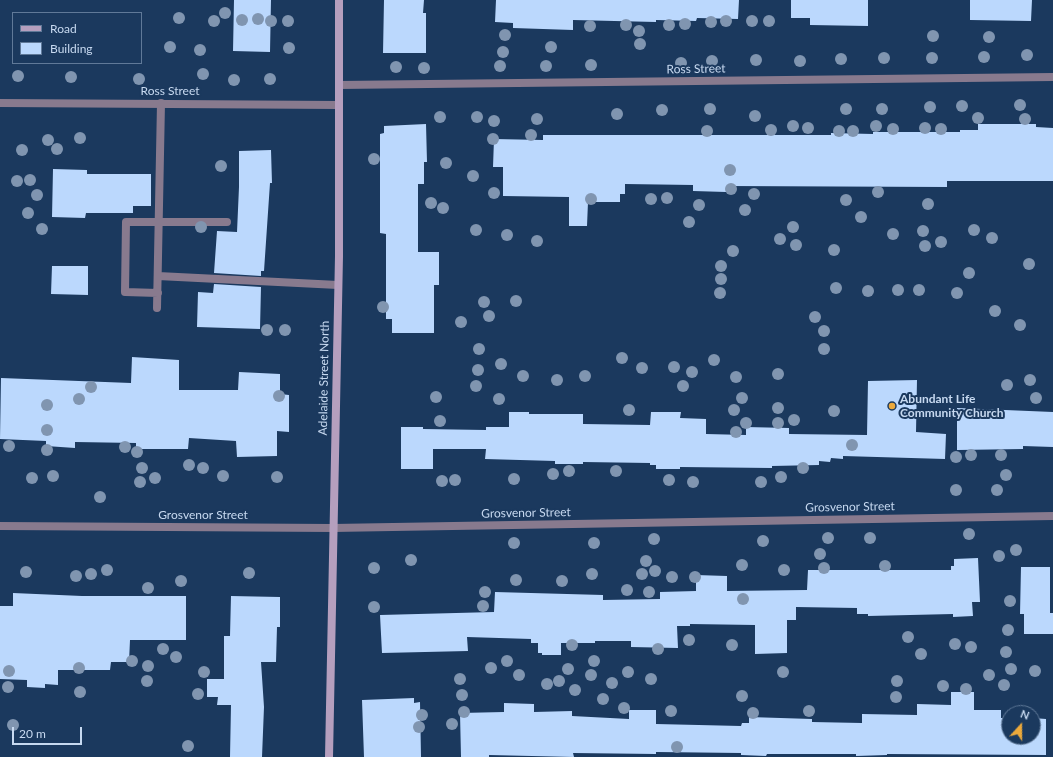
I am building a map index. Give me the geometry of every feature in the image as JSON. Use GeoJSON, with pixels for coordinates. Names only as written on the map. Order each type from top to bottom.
{"type":"FeatureCollection","features":[{"type":"Feature","properties":{"kind":"main road","name":"Adelaide Street North"},"geometry":{"type":"LineString","coordinates":[[329,757],[338,285],[339,0]]}},
{"type":"Feature","properties":{"kind":"street","name":"Ross Street"},"geometry":{"type":"LineString","coordinates":[[339,85],[1053,77]]}},
{"type":"Feature","properties":{"kind":"street","name":"Ross Street"},"geometry":{"type":"LineString","coordinates":[[0,103],[339,105]]}},
{"type":"Feature","properties":{"kind":"street"},"geometry":{"type":"LineString","coordinates":[[158,308],[161,103]]}},
{"type":"Feature","properties":{"kind":"street"},"geometry":{"type":"LineString","coordinates":[[158,293],[125,292],[126,222],[227,222]]}},
{"type":"Feature","properties":{"kind":"street"},"geometry":{"type":"LineString","coordinates":[[158,276],[338,285]]}},
{"type":"Feature","properties":{"kind":"street","name":"Grosvenor Street"},"geometry":{"type":"LineString","coordinates":[[0,526],[333,528],[1053,516]]}},
{"type":"Feature","properties":{"kind":"building"},"geometry":{"type":"Polygon","coordinates":[[[234,0],[271,0],[270,52],[233,51],[234,0]]]}},
{"type":"Feature","properties":{"kind":"building"},"geometry":{"type":"Polygon","coordinates":[[[384,0],[424,0],[423,13],[426,13],[426,53],[383,53],[384,0]]]}},
{"type":"Feature","properties":{"kind":"building"},"geometry":{"type":"Polygon","coordinates":[[[496,0],[739,0],[738,19],[697,18],[696,21],[656,20],[656,22],[573,20],[573,30],[513,28],[513,23],[495,22],[496,0]]]}},
{"type":"Feature","properties":{"kind":"building"},"geometry":{"type":"Polygon","coordinates":[[[791,0],[868,0],[868,26],[810,25],[810,18],[791,18],[791,0]]]}},
{"type":"Feature","properties":{"kind":"building"},"geometry":{"type":"Polygon","coordinates":[[[970,0],[1032,0],[1031,21],[970,20],[970,0]]]}},
{"type":"Feature","properties":{"kind":"building"},"geometry":{"type":"Polygon","coordinates":[[[426,124],[427,162],[424,162],[424,184],[418,184],[418,252],[439,252],[439,285],[434,285],[434,333],[392,333],[392,319],[386,319],[386,234],[380,233],[380,134],[384,133],[384,126],[426,124]]]}},
{"type":"Feature","properties":{"kind":"building"},"geometry":{"type":"Polygon","coordinates":[[[978,124],[1036,124],[1036,127],[1053,128],[1053,181],[947,181],[947,187],[726,186],[726,192],[693,191],[693,185],[625,184],[625,194],[620,194],[620,202],[588,202],[587,226],[569,226],[569,197],[503,196],[503,167],[493,167],[494,139],[543,140],[543,135],[831,135],[831,133],[873,134],[873,132],[960,132],[960,130],[978,130],[978,124]]]}},
{"type":"Feature","properties":{"kind":"building"},"geometry":{"type":"Polygon","coordinates":[[[271,150],[272,183],[270,183],[264,271],[261,271],[261,276],[214,273],[217,231],[237,232],[239,151],[271,150]]]}},
{"type":"Feature","properties":{"kind":"building"},"geometry":{"type":"Polygon","coordinates":[[[53,169],[87,170],[87,174],[151,174],[151,206],[133,206],[133,213],[86,213],[85,218],[52,217],[53,169]]]}},
{"type":"Feature","properties":{"kind":"building"},"geometry":{"type":"Polygon","coordinates":[[[52,266],[88,266],[88,295],[51,294],[52,266]]]}},
{"type":"Feature","properties":{"kind":"building"},"geometry":{"type":"Polygon","coordinates":[[[214,284],[261,287],[260,329],[197,327],[198,292],[213,293],[214,284]]]}},
{"type":"Feature","properties":{"kind":"building"},"geometry":{"type":"Polygon","coordinates":[[[132,357],[179,360],[179,390],[238,390],[239,372],[280,374],[280,394],[289,395],[289,432],[277,431],[277,456],[237,457],[236,441],[189,438],[188,449],[136,449],[136,443],[75,442],[75,448],[46,446],[46,441],[0,439],[1,378],[131,383],[132,357]]]}},
{"type":"Feature","properties":{"kind":"building"},"geometry":{"type":"Polygon","coordinates":[[[917,380],[916,432],[946,434],[945,459],[843,456],[843,459],[831,458],[830,462],[819,461],[819,465],[772,466],[772,468],[680,467],[680,469],[656,469],[656,465],[650,465],[650,463],[583,462],[583,464],[555,464],[555,461],[485,459],[486,449],[433,449],[433,469],[401,469],[401,427],[423,427],[423,429],[486,430],[486,427],[509,427],[509,412],[529,412],[529,414],[583,414],[583,424],[650,425],[651,412],[681,412],[680,418],[706,419],[706,434],[746,435],[746,427],[789,428],[789,434],[867,435],[868,381],[917,380]]]}},
{"type":"Feature","properties":{"kind":"building"},"geometry":{"type":"Polygon","coordinates":[[[957,408],[1053,412],[1053,447],[1023,446],[1023,449],[957,450],[957,408]]]}},
{"type":"Feature","properties":{"kind":"building"},"geometry":{"type":"Polygon","coordinates":[[[978,558],[980,602],[972,602],[973,616],[953,617],[953,614],[868,616],[868,614],[857,614],[857,608],[796,607],[796,620],[787,620],[787,653],[755,654],[755,625],[690,624],[690,626],[677,626],[678,648],[631,647],[631,641],[595,641],[595,643],[561,643],[561,655],[542,655],[542,653],[538,653],[538,643],[531,643],[531,639],[467,637],[468,651],[382,653],[380,615],[494,612],[495,592],[603,595],[603,600],[660,599],[660,592],[696,591],[696,575],[727,576],[727,591],[807,590],[808,570],[951,570],[951,566],[954,566],[954,559],[978,558]]]}},
{"type":"Feature","properties":{"kind":"building"},"geometry":{"type":"Polygon","coordinates":[[[1021,567],[1050,567],[1050,613],[1053,613],[1053,634],[1024,634],[1024,614],[1020,614],[1021,567]]]}},
{"type":"Feature","properties":{"kind":"building"},"geometry":{"type":"Polygon","coordinates":[[[13,593],[82,596],[186,596],[186,640],[130,640],[129,662],[111,662],[110,670],[58,670],[58,685],[45,684],[45,688],[27,687],[27,680],[0,679],[0,606],[13,606],[13,593]]]}},
{"type":"Feature","properties":{"kind":"building"},"geometry":{"type":"Polygon","coordinates":[[[231,596],[280,597],[280,627],[277,627],[276,662],[261,662],[264,707],[262,757],[230,757],[231,705],[217,705],[218,697],[207,697],[207,679],[224,679],[224,636],[230,636],[231,596]]]}},
{"type":"Feature","properties":{"kind":"building"},"geometry":{"type":"Polygon","coordinates":[[[951,692],[974,692],[974,710],[1001,710],[1001,745],[1041,745],[1041,719],[1046,719],[1046,755],[887,754],[856,756],[856,754],[767,754],[766,756],[741,755],[741,753],[656,752],[656,754],[573,753],[574,757],[489,755],[489,757],[461,757],[460,713],[504,712],[504,703],[534,704],[534,712],[572,711],[572,716],[629,719],[629,710],[656,710],[656,724],[741,726],[742,723],[749,723],[749,717],[812,719],[812,722],[862,723],[862,714],[917,715],[917,704],[951,705],[951,692]]]}},
{"type":"Feature","properties":{"kind":"building"},"geometry":{"type":"Polygon","coordinates":[[[414,698],[414,703],[420,702],[421,757],[364,757],[362,700],[414,698]]]}},
{"type":"Feature","properties":{"kind":"place","name":"Abundant Life Community Church"},"geometry":{"type":"Point","coordinates":[892,406]}}]}
